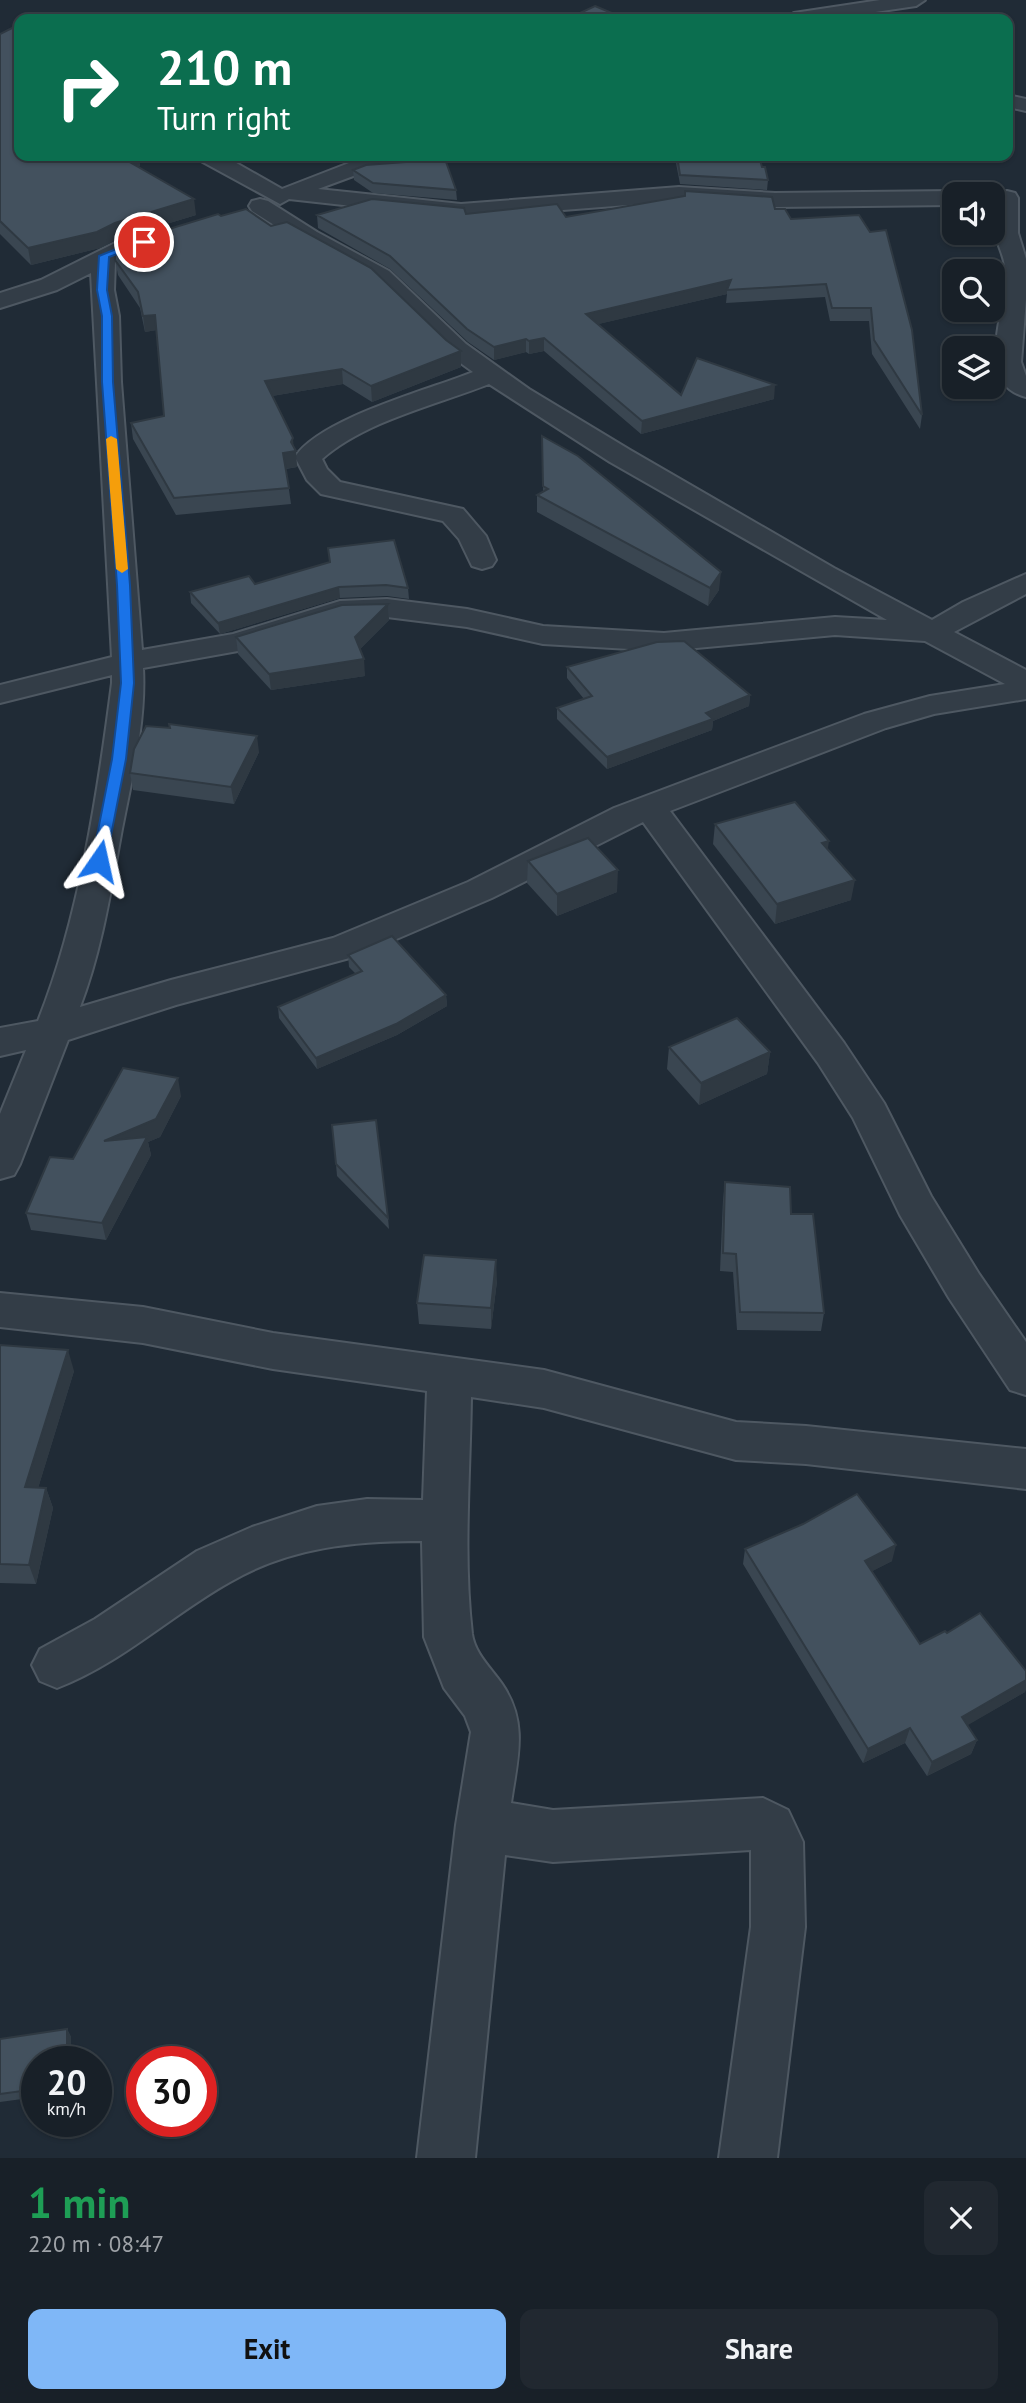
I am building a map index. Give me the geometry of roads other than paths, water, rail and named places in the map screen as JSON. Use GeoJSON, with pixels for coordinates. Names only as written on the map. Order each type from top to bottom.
{"type":"FeatureCollection","features":[{"type":"Feature","properties":{"kind":"street"},"geometry":{"type":"LineString","coordinates":[[826,14],[916,0]]}},
{"type":"Feature","properties":{"kind":"street"},"geometry":{"type":"LineString","coordinates":[[217,161],[277,199],[309,237],[381,276],[457,349],[492,374],[620,456],[824,574],[1026,683]]}},
{"type":"Feature","properties":{"kind":"street"},"geometry":{"type":"LineString","coordinates":[[234,214],[373,161]]}},
{"type":"Feature","properties":{"kind":"street"},"geometry":{"type":"LineString","coordinates":[[277,199],[461,211],[656,195],[775,200],[942,198]]}},
{"type":"Feature","properties":{"kind":"street"},"geometry":{"type":"LineString","coordinates":[[1008,198],[1007,233],[1017,268],[1008,362],[1012,378],[1026,389]]}},
{"type":"Feature","properties":{"kind":"street"},"geometry":{"type":"LineString","coordinates":[[0,301],[49,285],[104,256],[148,240]]}},
{"type":"Feature","properties":{"kind":"street"},"geometry":{"type":"LineString","coordinates":[[0,1164],[74,976],[119,759],[128,683],[108,382],[107,316],[102,290],[104,256]]}},
{"type":"Feature","properties":{"kind":"street"},"geometry":{"type":"LineString","coordinates":[[482,560],[472,536],[453,515],[331,488],[311,467],[308,457],[315,449],[357,427],[492,374]]}},
{"type":"Feature","properties":{"kind":"street"},"geometry":{"type":"LineString","coordinates":[[0,694],[127,662],[238,642],[340,610],[387,608],[467,618],[543,635],[664,642],[835,626],[933,632],[974,608],[1026,583]]}},
{"type":"Feature","properties":{"kind":"street"},"geometry":{"type":"LineString","coordinates":[[0,1042],[54,1031],[171,993],[344,947],[480,890],[626,816],[875,721],[930,705],[1026,691]]}},
{"type":"Feature","properties":{"kind":"street"},"geometry":{"type":"LineString","coordinates":[[650,807],[831,1053],[870,1112],[921,1216],[964,1286],[1026,1377]]}},
{"type":"Feature","properties":{"kind":"street"},"geometry":{"type":"LineString","coordinates":[[0,1310],[143,1325],[272,1351],[544,1390],[736,1441],[806,1445],[1026,1469]]}},
{"type":"Feature","properties":{"kind":"street"},"geometry":{"type":"LineString","coordinates":[[446,2158],[482,1825],[495,1732],[486,1703],[462,1672],[448,1637],[445,1521],[449,1376]]}},
{"type":"Feature","properties":{"kind":"street"},"geometry":{"type":"LineString","coordinates":[[57,1665],[112,1635],[214,1566],[270,1542],[317,1527],[367,1520],[445,1521]]}},
{"type":"Feature","properties":{"kind":"street"},"geometry":{"type":"LineString","coordinates":[[482,1825],[553,1836],[748,1824],[763,1824],[769,1828],[776,1842],[778,1927],[748,2158]]}}]}
